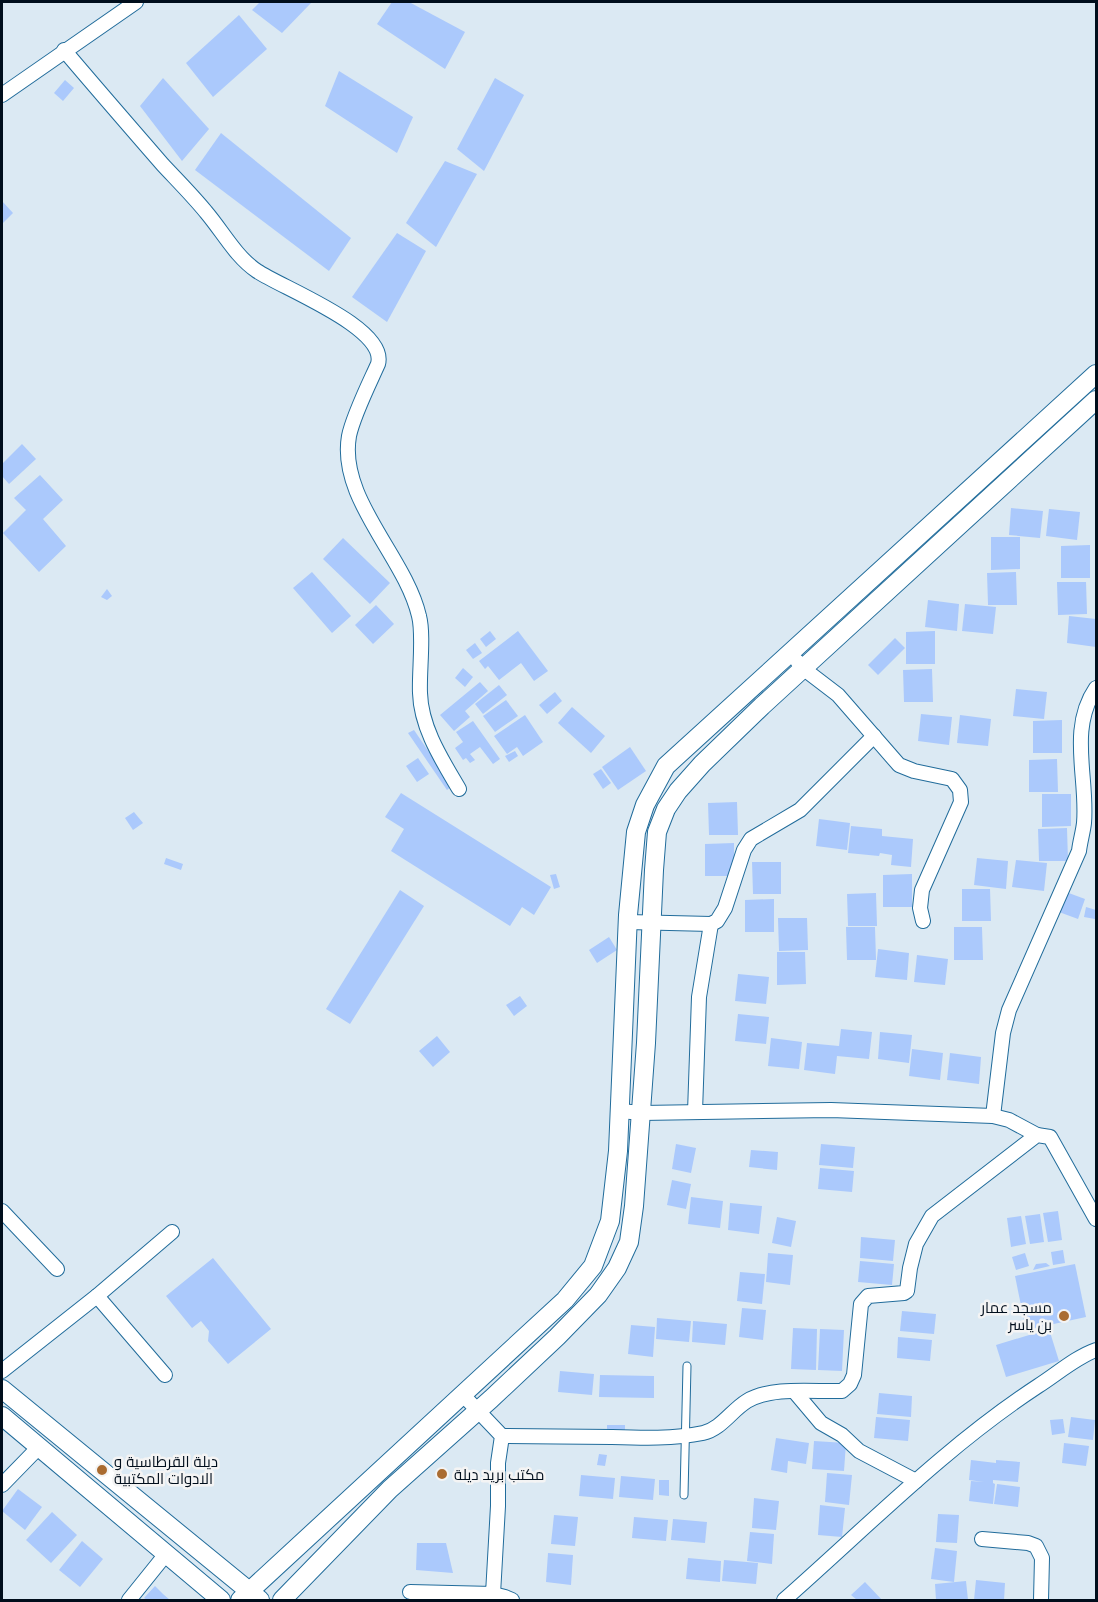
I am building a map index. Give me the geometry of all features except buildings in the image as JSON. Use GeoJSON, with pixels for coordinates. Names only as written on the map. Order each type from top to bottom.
{"type":"FeatureCollection","features":[{"type":"Feature","properties":{"kind":"street"},"geometry":{"type":"LineString","coordinates":[[2,95],[136,2]]}},
{"type":"Feature","properties":{"kind":"street"},"geometry":{"type":"LineString","coordinates":[[64,50],[207,212],[242,258],[275,282],[348,320],[378,350],[380,358],[378,364],[349,436],[351,479],[361,502],[404,575],[420,617],[420,695],[423,718],[459,789]]}},
{"type":"Feature","properties":{"kind":"street"},"geometry":{"type":"LineString","coordinates":[[2,1389],[250,1598],[462,1394],[565,1300],[593,1266],[610,1221],[618,1151],[628,922],[636,832],[645,805],[666,766],[790,652],[1093,383]]}},
{"type":"Feature","properties":{"kind":"street"},"geometry":{"type":"LineString","coordinates":[[283,1600],[390,1490],[478,1411],[598,1295],[617,1268],[629,1242],[634,1206],[642,1113],[657,832],[666,809],[678,791],[762,705],[1096,400]]}},
{"type":"Feature","properties":{"kind":"street"},"geometry":{"type":"LineString","coordinates":[[790,652],[804,669],[838,695],[899,765],[914,771],[951,779],[960,790],[962,802],[922,890],[920,908],[922,921]]}},
{"type":"Feature","properties":{"kind":"street"},"geometry":{"type":"LineString","coordinates":[[993,1116],[1003,1033],[1009,1010],[1078,851],[1084,822],[1080,736],[1086,704],[1096,688]]}},
{"type":"Feature","properties":{"kind":"street"},"geometry":{"type":"LineString","coordinates":[[628,922],[711,924],[717,921],[725,908],[744,850],[750,839],[800,810],[874,736]]}},
{"type":"Feature","properties":{"kind":"street"},"geometry":{"type":"LineString","coordinates":[[695,1112],[699,997],[711,924]]}},
{"type":"Feature","properties":{"kind":"street"},"geometry":{"type":"LineString","coordinates":[[620,1111],[642,1113],[831,1110],[993,1116],[1026,1128],[1036,1135],[1050,1137],[1096,1219]]}},
{"type":"Feature","properties":{"kind":"street"},"geometry":{"type":"LineString","coordinates":[[462,1394],[502,1436],[643,1438],[706,1432],[717,1427],[747,1401],[755,1397],[794,1391],[842,1391],[850,1384],[854,1375],[861,1304],[868,1296],[907,1291],[916,1244],[932,1216],[1036,1135]]}},
{"type":"Feature","properties":{"kind":"street"},"geometry":{"type":"LineString","coordinates":[[2,1211],[57,1269]]}},
{"type":"Feature","properties":{"kind":"street"},"geometry":{"type":"LineString","coordinates":[[2,1371],[97,1296],[172,1232]]}},
{"type":"Feature","properties":{"kind":"street"},"geometry":{"type":"LineString","coordinates":[[97,1296],[165,1375]]}},
{"type":"Feature","properties":{"kind":"street"},"geometry":{"type":"LineString","coordinates":[[784,1600],[916,1481],[1005,1407],[1096,1350]]}},
{"type":"Feature","properties":{"kind":"street"},"geometry":{"type":"LineString","coordinates":[[794,1391],[821,1423],[842,1435],[859,1450],[916,1481]]}},
{"type":"Feature","properties":{"kind":"street"},"geometry":{"type":"LineString","coordinates":[[2,1416],[221,1600]]}},
{"type":"Feature","properties":{"kind":"street"},"geometry":{"type":"LineString","coordinates":[[493,1594],[498,1463],[502,1436]]}},
{"type":"Feature","properties":{"kind":"street"},"geometry":{"type":"LineString","coordinates":[[2,1485],[39,1447]]}},
{"type":"Feature","properties":{"kind":"street"},"geometry":{"type":"LineString","coordinates":[[982,1539],[1028,1543],[1036,1546],[1042,1558],[1041,1600]]}},
{"type":"Feature","properties":{"kind":"street"},"geometry":{"type":"LineString","coordinates":[[129,1600],[166,1554]]}},
{"type":"Feature","properties":{"kind":"street"},"geometry":{"type":"LineString","coordinates":[[410,1592],[493,1594],[512,1600]]}},
{"type":"Feature","properties":{"kind":"lane"},"geometry":{"type":"LineString","coordinates":[[684,1495],[687,1366]]}},
{"type":"Feature","properties":{"kind":"place","name":"مسجد عمار بن ياسر"},"geometry":{"type":"Point","coordinates":[1064,1316]}},
{"type":"Feature","properties":{"kind":"place","name":"ديلة القرطاسية و الادوات المكتبية"},"geometry":{"type":"Point","coordinates":[102,1470]}},
{"type":"Feature","properties":{"kind":"place","name":"مكتب بريد ديلة"},"geometry":{"type":"Point","coordinates":[442,1474]}}]}
